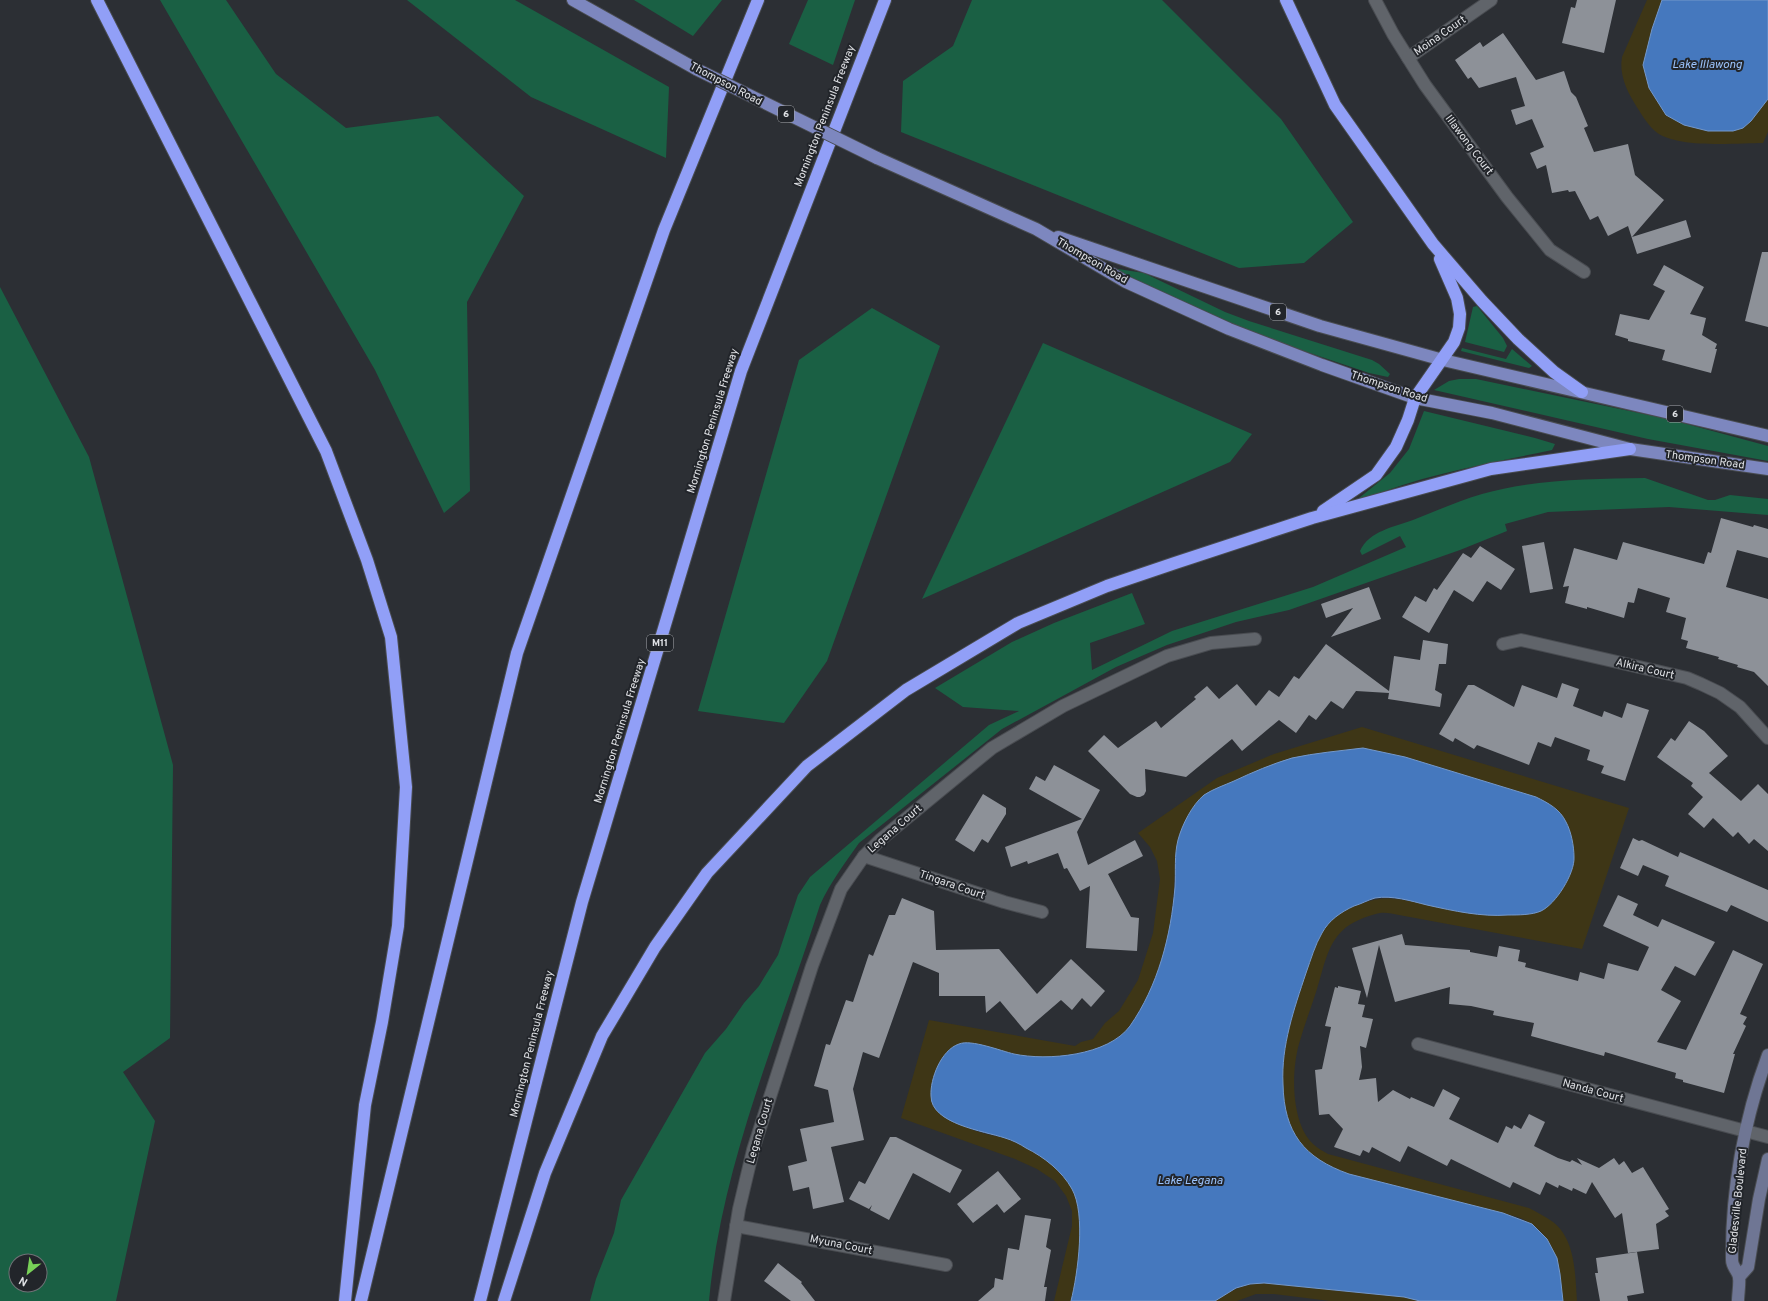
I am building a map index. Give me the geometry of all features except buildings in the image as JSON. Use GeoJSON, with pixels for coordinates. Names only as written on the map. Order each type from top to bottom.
{"type":"FeatureCollection","features":[{"type":"Feature","properties":{"kind":"highway"},"geometry":{"type":"LineString","coordinates":[[97,0],[326,450],[367,560],[391,637],[406,787],[398,926],[382,1022],[365,1105],[345,1301]]}},
{"type":"Feature","properties":{"kind":"highway"},"geometry":{"type":"LineString","coordinates":[[361,1301],[518,653],[664,230],[758,0]]}},
{"type":"Feature","properties":{"kind":"highway","name":"Mornington Peninsula Freeway"},"geometry":{"type":"LineString","coordinates":[[480,1301],[582,902],[741,371],[885,0]]}},
{"type":"Feature","properties":{"kind":"highway"},"geometry":{"type":"LineString","coordinates":[[1286,0],[1335,105],[1433,244],[1482,301],[1518,339],[1554,372],[1582,392]]}},
{"type":"Feature","properties":{"kind":"highway"},"geometry":{"type":"LineString","coordinates":[[1312,518],[1353,492],[1376,475],[1396,447],[1408,420],[1415,398],[1443,360],[1454,342],[1459,328],[1460,314],[1458,298],[1433,244]]}},
{"type":"Feature","properties":{"kind":"highway"},"geometry":{"type":"LineString","coordinates":[[504,1301],[545,1173],[602,1036],[655,947],[707,873],[807,766],[906,690],[1018,623],[1107,586],[1312,518],[1491,469],[1630,449]]}},
{"type":"Feature","properties":{"kind":"main road","name":"Thompson Road"},"geometry":{"type":"LineString","coordinates":[[573,0],[696,69],[877,158],[1036,229],[1320,326],[1443,360],[1768,436]]}},
{"type":"Feature","properties":{"kind":"main road","name":"Thompson Road"},"geometry":{"type":"LineString","coordinates":[[1036,229],[1126,282],[1229,329],[1322,365],[1415,398],[1492,413],[1630,449],[1768,469]]}},
{"type":"Feature","properties":{"kind":"main road","name":"Gladesville Boulevard"},"geometry":{"type":"LineString","coordinates":[[1738,1301],[1739,1277],[1732,1263],[1738,1179],[1746,1132],[1758,1083],[1768,1056]]}},
{"type":"Feature","properties":{"kind":"main road","name":"Gladesville Boulevard"},"geometry":{"type":"LineString","coordinates":[[1739,1277],[1748,1267],[1759,1199],[1768,1159]]}},
{"type":"Feature","properties":{"kind":"street","name":"Illawong Court"},"geometry":{"type":"LineString","coordinates":[[1375,0],[1408,58],[1455,127],[1550,250],[1584,272]]}},
{"type":"Feature","properties":{"kind":"street","name":"Moina Court"},"geometry":{"type":"LineString","coordinates":[[1408,58],[1492,0]]}},
{"type":"Feature","properties":{"kind":"street","name":"Legana Court"},"geometry":{"type":"LineString","coordinates":[[724,1301],[736,1226],[758,1134],[812,966],[841,889],[864,856],[880,840],[992,748],[1063,706],[1167,656],[1211,643],[1255,640]]}},
{"type":"Feature","properties":{"kind":"street","name":"Alkira Court"},"geometry":{"type":"LineString","coordinates":[[1503,644],[1521,640],[1686,678],[1714,690],[1740,707],[1768,738]]}},
{"type":"Feature","properties":{"kind":"street","name":"Tingara Court"},"geometry":{"type":"LineString","coordinates":[[864,856],[1004,902],[1042,912]]}},
{"type":"Feature","properties":{"kind":"street","name":"Nanda Court"},"geometry":{"type":"LineString","coordinates":[[1418,1044],[1768,1137]]}},
{"type":"Feature","properties":{"kind":"street","name":"Myuna Court"},"geometry":{"type":"LineString","coordinates":[[736,1226],[946,1265]]}},
{"type":"Feature","properties":{"kind":"green space"},"geometry":{"type":"Polygon","coordinates":[[[160,0],[226,0],[276,74],[346,128],[438,116],[524,196],[467,302],[470,491],[444,513],[375,370],[160,0]]]}},
{"type":"Feature","properties":{"kind":"green space"},"geometry":{"type":"Polygon","coordinates":[[[407,0],[515,0],[669,87],[666,158],[531,97],[407,0]]]}},
{"type":"Feature","properties":{"kind":"green space"},"geometry":{"type":"Polygon","coordinates":[[[634,0],[722,0],[693,36],[634,0]]]}},
{"type":"Feature","properties":{"kind":"green space"},"geometry":{"type":"Polygon","coordinates":[[[808,0],[855,0],[833,65],[789,44],[808,0]]]}},
{"type":"Feature","properties":{"kind":"green space"},"geometry":{"type":"Polygon","coordinates":[[[972,0],[1162,0],[1281,119],[1353,222],[1304,263],[1239,268],[901,132],[903,81],[953,46],[972,0]]]}},
{"type":"Feature","properties":{"kind":"green space"},"geometry":{"type":"Polygon","coordinates":[[[1112,268],[1144,273],[1225,312],[1372,360],[1390,374],[1388,377],[1369,373],[1307,352],[1200,312],[1111,270],[1112,268]]]}},
{"type":"Feature","properties":{"kind":"green space"},"geometry":{"type":"Polygon","coordinates":[[[0,287],[89,457],[173,765],[170,1038],[123,1072],[155,1121],[116,1301],[0,1301],[0,287]]]}},
{"type":"Feature","properties":{"kind":"green space"},"geometry":{"type":"Polygon","coordinates":[[[1477,306],[1503,338],[1507,346],[1504,352],[1465,342],[1473,307],[1477,306]]]}},
{"type":"Feature","properties":{"kind":"green space"},"geometry":{"type":"Polygon","coordinates":[[[872,308],[940,346],[827,661],[784,723],[698,711],[799,360],[872,308]]]}},
{"type":"Feature","properties":{"kind":"green space"},"geometry":{"type":"Polygon","coordinates":[[[1043,343],[1252,434],[1230,462],[922,599],[1043,343]]]}},
{"type":"Feature","properties":{"kind":"green space"},"geometry":{"type":"Polygon","coordinates":[[[1462,348],[1506,359],[1512,349],[1532,366],[1529,368],[1461,351],[1462,348]]]}},
{"type":"Feature","properties":{"kind":"green space"},"geometry":{"type":"Polygon","coordinates":[[[1459,379],[1476,379],[1668,419],[1768,446],[1768,461],[1648,439],[1434,390],[1449,381],[1459,379]]]}},
{"type":"Feature","properties":{"kind":"green space"},"geometry":{"type":"Polygon","coordinates":[[[1424,411],[1555,444],[1552,450],[1432,476],[1361,500],[1359,498],[1390,473],[1409,449],[1424,411]]]}},
{"type":"Feature","properties":{"kind":"green space"},"geometry":{"type":"Polygon","coordinates":[[[1645,478],[1708,500],[1715,500],[1730,495],[1768,499],[1768,515],[1669,507],[1548,512],[1505,524],[1507,531],[1460,550],[1289,610],[1236,622],[1167,645],[1116,667],[1002,729],[859,843],[828,889],[820,905],[770,1051],[739,1150],[726,1200],[716,1250],[709,1301],[590,1301],[596,1279],[614,1233],[621,1200],[705,1053],[726,1029],[744,1003],[759,986],[778,955],[798,895],[810,877],[989,725],[1019,711],[963,707],[935,688],[1012,642],[1054,623],[1132,593],[1145,624],[1090,643],[1092,670],[1172,631],[1313,587],[1406,547],[1400,536],[1362,555],[1360,551],[1364,544],[1376,534],[1464,500],[1482,494],[1522,485],[1563,481],[1645,478]]]}},
{"type":"Feature","properties":{"kind":"sand"},"geometry":{"type":"Polygon","coordinates":[[[1647,0],[1662,0],[1652,29],[1649,88],[1666,115],[1684,125],[1708,131],[1733,131],[1768,99],[1768,132],[1763,143],[1691,143],[1664,137],[1649,125],[1629,93],[1622,75],[1621,63],[1622,57],[1647,0]]]}},
{"type":"Feature","properties":{"kind":"sand"},"geometry":{"type":"Polygon","coordinates":[[[1362,727],[1629,808],[1582,949],[1390,913],[1380,913],[1360,919],[1342,931],[1329,950],[1296,1055],[1294,1082],[1297,1111],[1300,1123],[1306,1135],[1315,1145],[1328,1154],[1529,1208],[1544,1216],[1561,1229],[1570,1248],[1575,1269],[1577,1301],[1563,1301],[1560,1275],[1554,1251],[1541,1231],[1531,1223],[1518,1217],[1349,1174],[1331,1167],[1322,1163],[1304,1147],[1296,1136],[1290,1123],[1283,1096],[1282,1068],[1284,1046],[1314,948],[1325,928],[1332,919],[1344,910],[1370,901],[1388,898],[1411,901],[1574,858],[1566,822],[1555,808],[1536,797],[1405,757],[1363,748],[1293,758],[1260,769],[1175,857],[1175,878],[1171,919],[1162,960],[1155,979],[1136,1016],[1131,1024],[1117,1039],[1105,1046],[1093,1050],[1048,1057],[1021,1056],[972,1044],[941,1115],[974,1130],[1007,1139],[1035,1153],[1053,1166],[1068,1181],[1077,1202],[1080,1245],[1074,1289],[1071,1301],[1054,1301],[1072,1226],[1072,1211],[1066,1196],[1055,1181],[1037,1169],[1015,1159],[901,1118],[929,1020],[1075,1046],[1081,1042],[1093,1039],[1105,1023],[1119,1011],[1138,980],[1153,933],[1160,879],[1157,861],[1150,847],[1138,833],[1217,778],[1274,754],[1362,727]]]}},
{"type":"Feature","properties":{"kind":"sand"},"geometry":{"type":"Polygon","coordinates":[[[1264,1283],[1404,1297],[1420,1301],[1330,1301],[1274,1294],[1256,1294],[1237,1301],[1215,1301],[1238,1288],[1264,1283]]]}},
{"type":"Feature","properties":{"kind":"water","name":"Lake Illawong"},"geometry":{"type":"Polygon","coordinates":[[[1662,0],[1768,0],[1768,99],[1751,121],[1743,128],[1733,131],[1708,131],[1684,125],[1666,115],[1649,88],[1643,65],[1652,29],[1662,0]]]}},
{"type":"Feature","properties":{"kind":"water","name":"Lake Legana"},"geometry":{"type":"Polygon","coordinates":[[[1363,748],[1405,757],[1536,797],[1560,813],[1568,826],[1573,843],[1573,864],[1564,887],[1553,902],[1541,911],[1533,913],[1520,915],[1498,915],[1468,913],[1401,899],[1381,897],[1354,906],[1332,920],[1325,928],[1315,947],[1297,1000],[1286,1042],[1283,1070],[1284,1101],[1292,1130],[1309,1151],[1333,1168],[1349,1174],[1503,1213],[1532,1224],[1547,1239],[1557,1258],[1563,1301],[1420,1301],[1404,1297],[1264,1283],[1250,1284],[1236,1288],[1215,1301],[1071,1301],[1078,1260],[1080,1228],[1079,1213],[1072,1189],[1058,1170],[1033,1152],[1008,1139],[960,1125],[949,1120],[940,1113],[933,1106],[931,1096],[932,1082],[938,1066],[947,1052],[953,1047],[964,1043],[978,1044],[1014,1054],[1043,1057],[1076,1054],[1092,1050],[1107,1044],[1120,1036],[1130,1026],[1140,1011],[1162,960],[1173,905],[1178,840],[1182,828],[1195,804],[1204,795],[1215,789],[1263,768],[1292,758],[1318,753],[1363,748]]]}}]}
